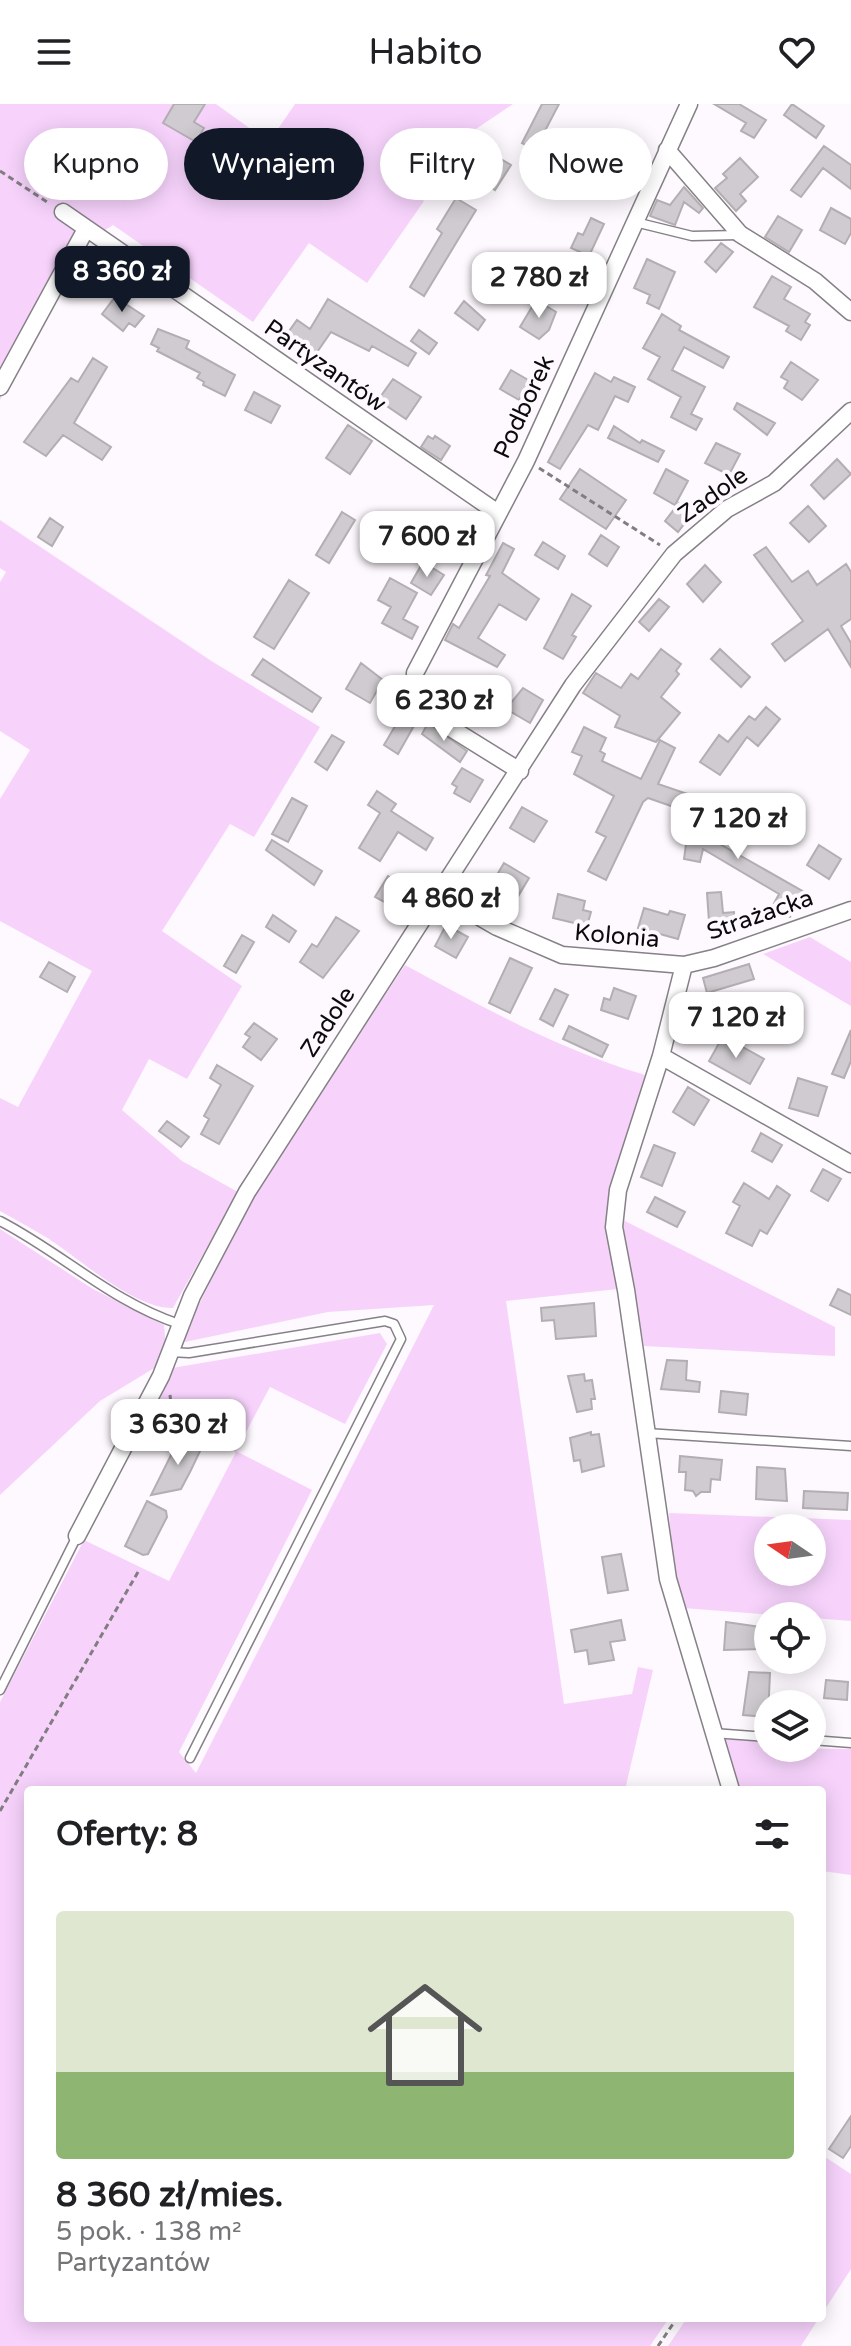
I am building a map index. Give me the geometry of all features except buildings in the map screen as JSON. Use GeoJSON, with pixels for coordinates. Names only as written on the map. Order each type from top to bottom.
{"type":"FeatureCollection","features":[{"type":"Feature","properties":{"kind":"street","name":"Podborek"},"geometry":{"type":"LineString","coordinates":[[520,771],[429,712],[414,695],[415,673],[526,461],[689,104]]}},
{"type":"Feature","properties":{"kind":"street"},"geometry":{"type":"LineString","coordinates":[[667,150],[740,234],[815,281],[851,312]]}},
{"type":"Feature","properties":{"kind":"street","name":"Partyzantów"},"geometry":{"type":"LineString","coordinates":[[63,212],[498,513]]}},
{"type":"Feature","properties":{"kind":"street"},"geometry":{"type":"LineString","coordinates":[[0,387],[86,229]]}},
{"type":"Feature","properties":{"kind":"street","name":"Zadole"},"geometry":{"type":"LineString","coordinates":[[77,1536],[170,1352],[179,1324],[247,1192],[573,685],[674,554],[727,509],[774,483],[850,415]]}},
{"type":"Feature","properties":{"kind":"street","name":"Kolonia"},"geometry":{"type":"LineString","coordinates":[[440,894],[497,927],[562,955],[684,965],[661,1056],[613,1211],[668,1579],[730,1786]]}},
{"type":"Feature","properties":{"kind":"street","name":"Strażacka"},"geometry":{"type":"LineString","coordinates":[[684,965],[714,958],[851,910]]}},
{"type":"Feature","properties":{"kind":"street"},"geometry":{"type":"LineString","coordinates":[[661,1056],[851,1164]]}},
{"type":"Feature","properties":{"kind":"lane"},"geometry":{"type":"LineString","coordinates":[[634,222],[692,236],[740,234]]}},
{"type":"Feature","properties":{"kind":"lane"},"geometry":{"type":"LineString","coordinates":[[0,1221],[96,1283],[148,1312],[179,1324]]}},
{"type":"Feature","properties":{"kind":"lane"},"geometry":{"type":"LineString","coordinates":[[170,1352],[189,1353],[385,1321],[399,1329],[401,1339],[190,1758]]}},
{"type":"Feature","properties":{"kind":"lane"},"geometry":{"type":"LineString","coordinates":[[646,1433],[851,1446]]}},
{"type":"Feature","properties":{"kind":"lane"},"geometry":{"type":"LineString","coordinates":[[0,1690],[77,1536]]}},
{"type":"Feature","properties":{"kind":"lane"},"geometry":{"type":"LineString","coordinates":[[713,1733],[754,1736]]}},
{"type":"Feature","properties":{"kind":"lane"},"geometry":{"type":"LineString","coordinates":[[826,1741],[851,1743]]}},
{"type":"Feature","properties":{"kind":"path"},"geometry":{"type":"LineString","coordinates":[[0,171],[63,212]]}},
{"type":"Feature","properties":{"kind":"path"},"geometry":{"type":"LineString","coordinates":[[526,461],[674,554]]}},
{"type":"Feature","properties":{"kind":"path"},"geometry":{"type":"LineString","coordinates":[[0,1811],[138,1572]]}},
{"type":"Feature","properties":{"kind":"path"},"geometry":{"type":"LineString","coordinates":[[658,2346],[674,2322]]}},
{"type":"Feature","properties":{"kind":"shaded area"},"geometry":{"type":"Polygon","coordinates":[[[0,104],[216,104],[249,128],[184,128],[184,200],[364,200],[364,128],[279,128],[295,104],[513,104],[477,128],[380,128],[380,200],[424,201],[367,283],[309,243],[253,322],[113,225],[80,246],[0,400],[0,104]]]}},
{"type":"Feature","properties":{"kind":"shaded area"},"geometry":{"type":"Polygon","coordinates":[[[0,520],[213,662],[320,727],[254,837],[230,824],[162,931],[242,986],[187,1079],[149,1059],[122,1110],[182,1161],[238,1192],[173,1308],[142,1301],[49,1239],[0,1211],[0,1098],[18,1107],[92,971],[0,921],[0,799],[30,750],[0,731],[0,582],[6,572],[0,568],[0,520]]]}},
{"type":"Feature","properties":{"kind":"shaded area"},"geometry":{"type":"Polygon","coordinates":[[[810,937],[851,962],[851,1006],[763,954],[810,937]]]}},
{"type":"Feature","properties":{"kind":"shaded area"},"geometry":{"type":"Polygon","coordinates":[[[405,965],[551,1040],[645,1075],[607,1212],[608,1239],[618,1289],[506,1301],[564,1704],[632,1694],[638,1667],[653,1670],[626,1786],[24,1786],[24,2322],[666,2322],[650,2346],[0,2346],[0,1702],[84,1540],[169,1581],[236,1452],[151,1408],[172,1368],[380,1333],[387,1344],[345,1424],[270,1387],[236,1451],[312,1490],[179,1752],[196,1773],[434,1305],[328,1312],[185,1342],[183,1337],[254,1193],[405,965]]]}},
{"type":"Feature","properties":{"kind":"shaded area"},"geometry":{"type":"Polygon","coordinates":[[[621,1219],[835,1327],[835,1356],[644,1346],[621,1219]]]}},
{"type":"Feature","properties":{"kind":"shaded area"},"geometry":{"type":"Polygon","coordinates":[[[0,1229],[93,1289],[164,1325],[166,1349],[156,1367],[100,1401],[0,1495],[0,1229]]]}},
{"type":"Feature","properties":{"kind":"shaded area"},"geometry":{"type":"Polygon","coordinates":[[[669,1513],[754,1516],[754,1586],[826,1586],[826,1519],[851,1520],[851,1621],[826,1619],[826,1602],[754,1602],[754,1613],[683,1608],[674,1577],[669,1513]]]}},
{"type":"Feature","properties":{"kind":"shaded area"},"geometry":{"type":"Polygon","coordinates":[[[721,1739],[754,1741],[754,1762],[826,1762],[826,1749],[851,1749],[851,1875],[826,1872],[826,1786],[736,1786],[721,1739]]]}},
{"type":"Feature","properties":{"kind":"shaded area"},"geometry":{"type":"Polygon","coordinates":[[[826,2158],[851,2174],[851,2269],[826,2308],[826,2158]]]}},
{"type":"Feature","properties":{"kind":"shaded area"},"geometry":{"type":"Polygon","coordinates":[[[684,2322],[816,2322],[801,2346],[668,2346],[684,2322]]]}}]}
